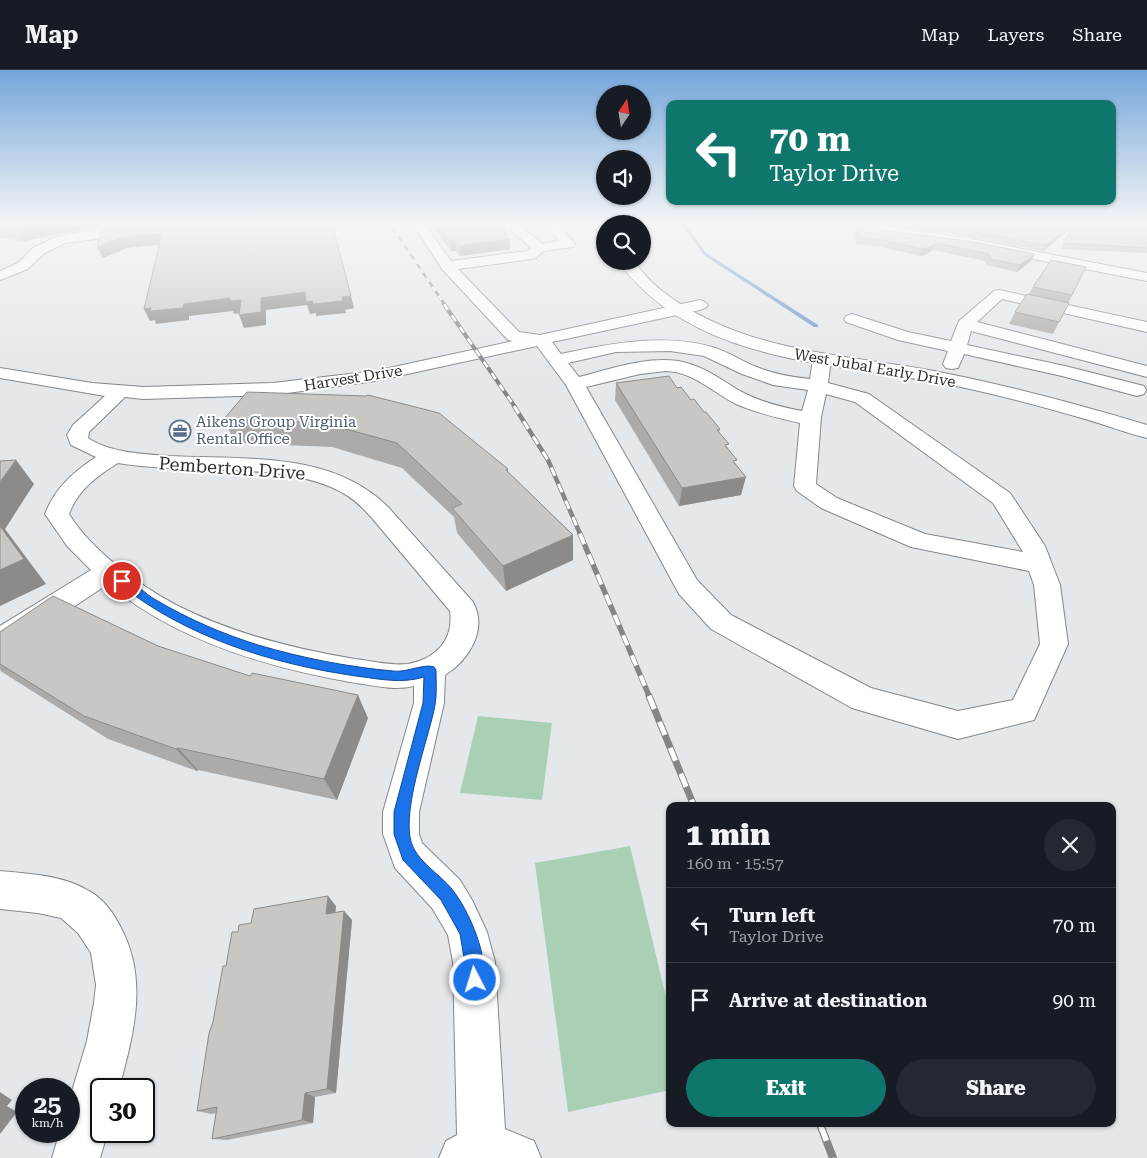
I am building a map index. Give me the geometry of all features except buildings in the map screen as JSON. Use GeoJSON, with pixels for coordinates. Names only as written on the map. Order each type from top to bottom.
{"type":"FeatureCollection","features":[{"type":"Feature","properties":{"kind":"street"},"geometry":{"type":"LineString","coordinates":[[454,274],[514,336],[549,350],[670,346],[708,351],[748,370],[779,381],[818,386],[862,398],[1002,498],[1033,546],[1040,564],[1047,585],[1054,644],[1023,711],[958,725],[863,700],[721,622],[688,587],[575,384],[549,350]]}},
{"type":"Feature","properties":{"kind":"street","name":"West Jubal Early Drive"},"geometry":{"type":"LineString","coordinates":[[635,274],[682,302],[699,323],[743,341],[786,353],[911,372],[1002,390],[1147,432]]}},
{"type":"Feature","properties":{"kind":"street"},"geometry":{"type":"LineString","coordinates":[[1130,274],[1147,277]]}},
{"type":"Feature","properties":{"kind":"street"},"geometry":{"type":"LineString","coordinates":[[951,365],[966,324],[999,294],[1147,327]]}},
{"type":"Feature","properties":{"kind":"street","name":"Harvest Drive"},"geometry":{"type":"LineString","coordinates":[[0,373],[54,383],[121,391],[153,393],[234,392],[336,382],[447,362],[549,350],[682,302],[700,305]]}},
{"type":"Feature","properties":{"kind":"street","name":"West Jubal Early Drive"},"geometry":{"type":"LineString","coordinates":[[700,305],[741,326],[783,339],[951,365],[1050,389],[1147,416]]}},
{"type":"Feature","properties":{"kind":"street"},"geometry":{"type":"LineString","coordinates":[[852,319],[904,336],[1144,388]]}},
{"type":"Feature","properties":{"kind":"street"},"geometry":{"type":"LineString","coordinates":[[966,324],[1147,372]]}},
{"type":"Feature","properties":{"kind":"street"},"geometry":{"type":"LineString","coordinates":[[822,359],[810,419],[805,486],[829,503],[920,541],[1040,564]]}},
{"type":"Feature","properties":{"kind":"street"},"geometry":{"type":"LineString","coordinates":[[575,384],[639,369],[675,366],[697,371],[734,395],[765,410],[810,419]]}},
{"type":"Feature","properties":{"kind":"street","name":"Pemberton Drive"},"geometry":{"type":"LineString","coordinates":[[113,456],[83,477],[70,489],[60,502],[57,514],[63,526],[110,572],[146,599],[168,612],[214,634],[257,649],[329,667],[395,677],[411,676],[430,670],[453,655],[462,639],[466,623],[463,609],[370,502],[350,488],[327,477],[299,471],[265,467],[166,464],[113,456],[83,445],[78,441],[77,434],[86,422],[121,391]]}},
{"type":"Feature","properties":{"kind":"street"},"geometry":{"type":"LineString","coordinates":[[113,456],[101,443],[101,436],[114,420],[153,393]]}},
{"type":"Feature","properties":{"kind":"street"},"geometry":{"type":"LineString","coordinates":[[0,641],[27,622],[110,572]]}},
{"type":"Feature","properties":{"kind":"street"},"geometry":{"type":"LineString","coordinates":[[430,670],[429,703],[402,812],[401,834],[408,855],[446,894],[467,932],[474,962],[487,1155]]}},
{"type":"Feature","properties":{"kind":"street"},"geometry":{"type":"LineString","coordinates":[[0,890],[52,897],[73,904],[90,916],[111,948],[116,971],[116,998],[112,1031],[76,1158]]}},
{"type":"Feature","properties":{"kind":"green space"},"geometry":{"type":"Polygon","coordinates":[[[478,716],[552,723],[542,800],[460,793],[478,716]]]}},
{"type":"Feature","properties":{"kind":"green space"},"geometry":{"type":"Polygon","coordinates":[[[630,846],[666,997],[666,1091],[568,1112],[535,863],[630,846]]]}},
{"type":"Feature","properties":{"kind":"waterway"},"geometry":{"type":"LineString","coordinates":[[735,274],[816,326]]}},
{"type":"Feature","properties":{"kind":"railway"},"geometry":{"type":"LineString","coordinates":[[424,274],[445,305]]}},
{"type":"Feature","properties":{"kind":"railway"},"geometry":{"type":"LineString","coordinates":[[444,304],[515,407]]}},
{"type":"Feature","properties":{"kind":"railway"},"geometry":{"type":"LineString","coordinates":[[514,406],[548,460],[581,536]]}},
{"type":"Feature","properties":{"kind":"railway"},"geometry":{"type":"LineString","coordinates":[[580,534],[650,698]]}},
{"type":"Feature","properties":{"kind":"railway"},"geometry":{"type":"LineString","coordinates":[[649,696],[692,802]]}},
{"type":"Feature","properties":{"kind":"railway"},"geometry":{"type":"LineString","coordinates":[[821,1127],[833,1158]]}},
{"type":"Feature","properties":{"kind":"place","name":"Aikens Group Virginia Rental Office"},"geometry":{"type":"Point","coordinates":[180,431]}},
{"type":"Feature","properties":{"kind":"route"},"geometry":{"type":"LineString","coordinates":[[122,581],[146,599],[168,612],[214,634],[257,649],[329,667],[395,677],[411,676],[430,670],[429,703],[402,812],[401,834],[408,855],[446,894],[458,914],[467,932],[474,962],[475,980]]}}]}
